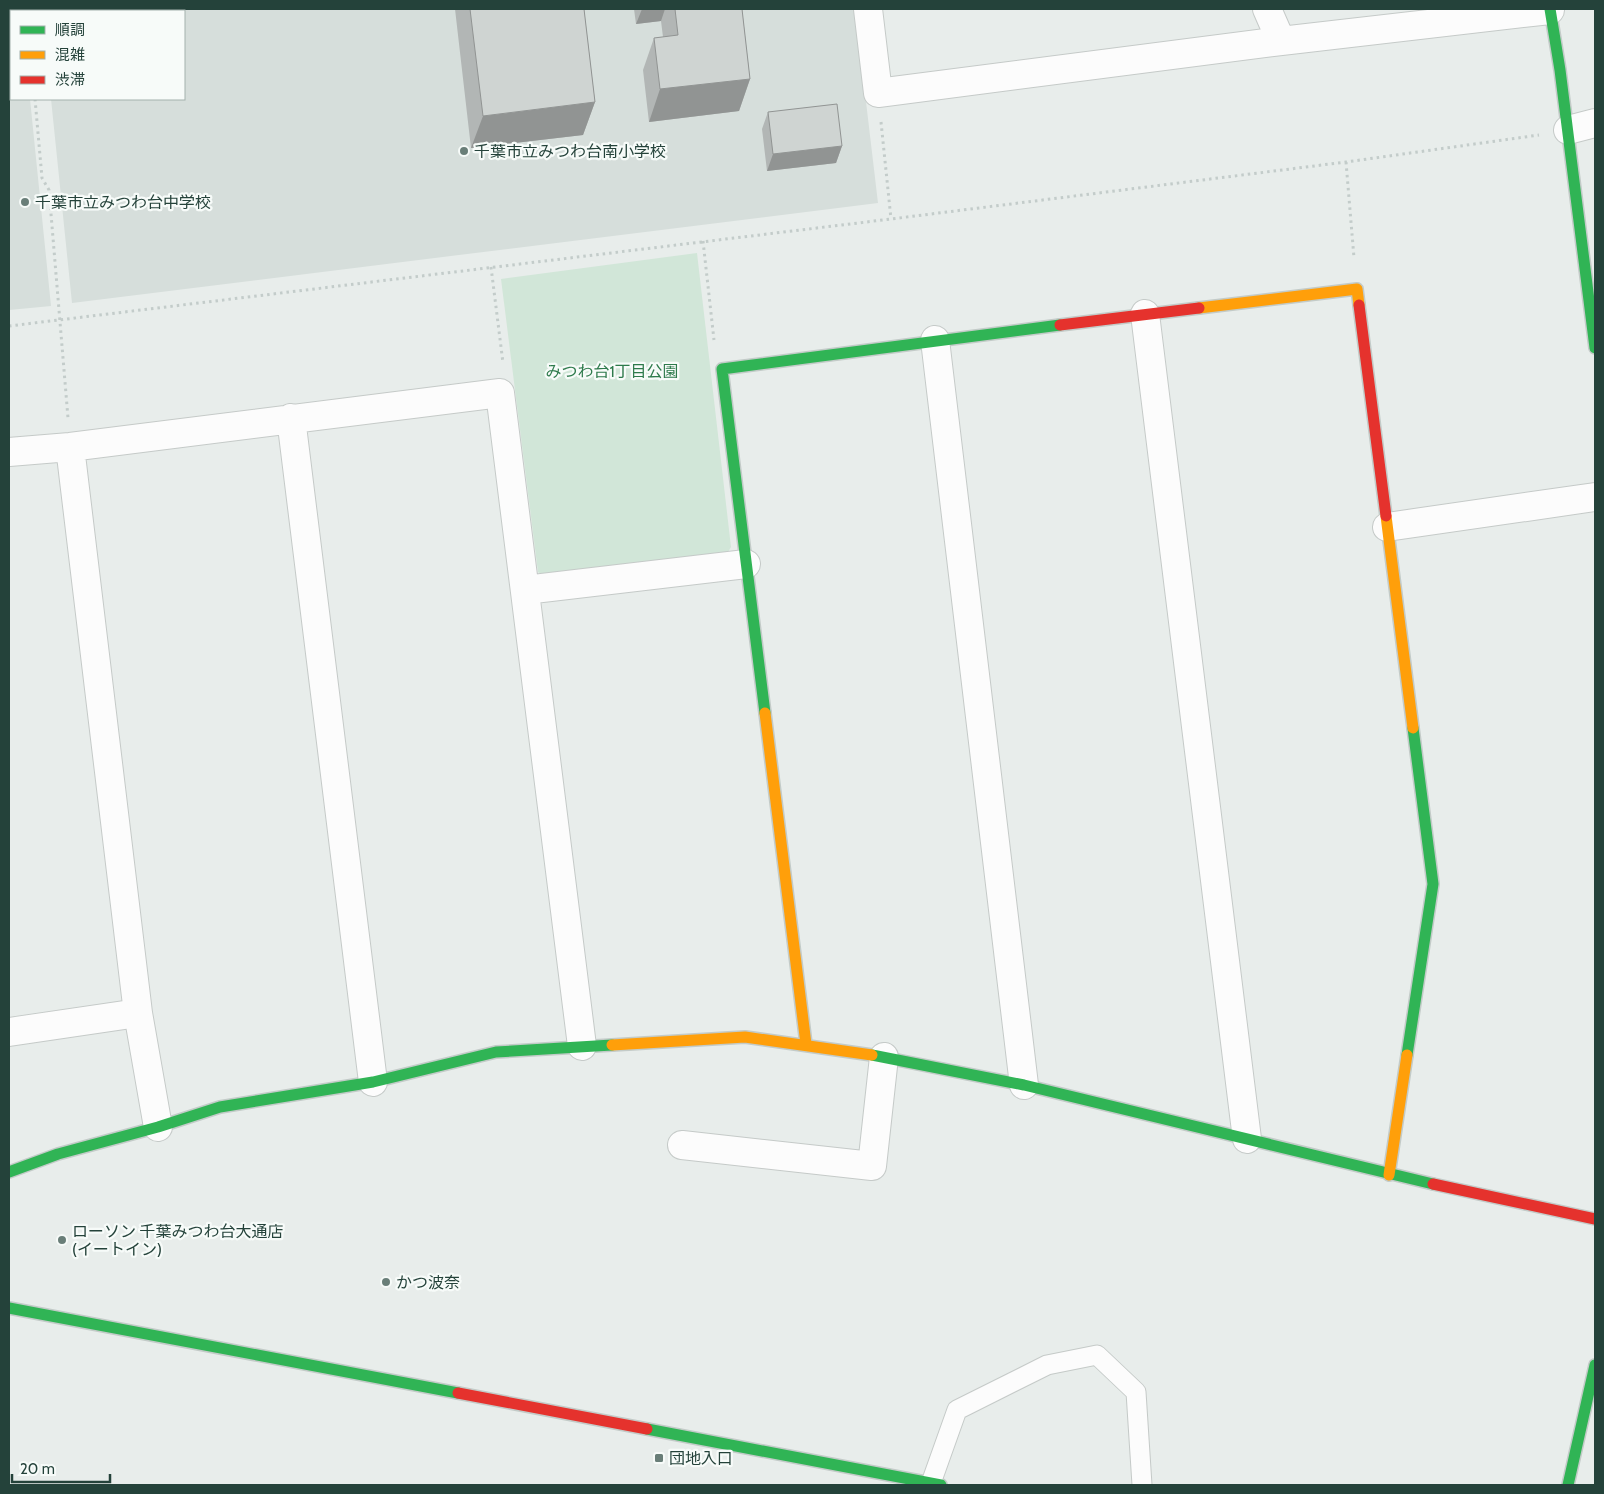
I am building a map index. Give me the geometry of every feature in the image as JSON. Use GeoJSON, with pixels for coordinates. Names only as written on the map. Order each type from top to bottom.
{"type":"FeatureCollection","features":[{"type":"Feature","properties":{"kind":"street"},"geometry":{"type":"LineString","coordinates":[[868,9],[878,93],[1281,41],[1428,16],[1550,9],[1568,130],[1595,348]]}},
{"type":"Feature","properties":{"kind":"street"},"geometry":{"type":"LineString","coordinates":[[1268,9],[1281,41]]}},
{"type":"Feature","properties":{"kind":"street"},"geometry":{"type":"LineString","coordinates":[[1568,130],[1595,123]]}},
{"type":"Feature","properties":{"kind":"street"},"geometry":{"type":"LineString","coordinates":[[806,1044],[722,369],[935,340],[1357,289],[1433,884],[1389,1176]]}},
{"type":"Feature","properties":{"kind":"street"},"geometry":{"type":"LineString","coordinates":[[1145,314],[1247,1139]]}},
{"type":"Feature","properties":{"kind":"street"},"geometry":{"type":"LineString","coordinates":[[935,340],[1024,1085]]}},
{"type":"Feature","properties":{"kind":"street"},"geometry":{"type":"LineString","coordinates":[[9,452],[70,447],[500,393],[582,1046]]}},
{"type":"Feature","properties":{"kind":"street"},"geometry":{"type":"LineString","coordinates":[[290,418],[373,1082]]}},
{"type":"Feature","properties":{"kind":"street"},"geometry":{"type":"LineString","coordinates":[[70,447],[138,1013],[158,1127]]}},
{"type":"Feature","properties":{"kind":"street"},"geometry":{"type":"LineString","coordinates":[[1387,527],[1595,497]]}},
{"type":"Feature","properties":{"kind":"street"},"geometry":{"type":"LineString","coordinates":[[525,590],[746,564]]}},
{"type":"Feature","properties":{"kind":"street"},"geometry":{"type":"LineString","coordinates":[[9,1032],[138,1013]]}},
{"type":"Feature","properties":{"kind":"street"},"geometry":{"type":"LineString","coordinates":[[9,1172],[58,1154],[158,1127],[220,1107],[373,1082],[496,1052],[745,1037],[806,1044],[884,1057],[1024,1085],[1247,1139],[1389,1176],[1595,1219]]}},
{"type":"Feature","properties":{"kind":"street"},"geometry":{"type":"LineString","coordinates":[[682,1145],[872,1166],[884,1057]]}},
{"type":"Feature","properties":{"kind":"street"},"geometry":{"type":"LineString","coordinates":[[9,1308],[936,1484]]}},
{"type":"Feature","properties":{"kind":"street"},"geometry":{"type":"LineString","coordinates":[[1568,1485],[1595,1365]]}},
{"type":"Feature","properties":{"kind":"lane"},"geometry":{"type":"LineString","coordinates":[[936,1484],[957,1410],[1047,1365],[1097,1355],[1136,1392],[1142,1485]]}},
{"type":"Feature","properties":{"kind":"path"},"geometry":{"type":"LineString","coordinates":[[878,93],[891,219]]}},
{"type":"Feature","properties":{"kind":"path"},"geometry":{"type":"LineString","coordinates":[[35,100],[42,178],[49,190],[70,447]]}},
{"type":"Feature","properties":{"kind":"path"},"geometry":{"type":"LineString","coordinates":[[9,326],[1346,162],[1568,130]]}},
{"type":"Feature","properties":{"kind":"path"},"geometry":{"type":"LineString","coordinates":[[1346,162],[1357,289]]}},
{"type":"Feature","properties":{"kind":"path"},"geometry":{"type":"LineString","coordinates":[[703,241],[716,351],[722,369]]}},
{"type":"Feature","properties":{"kind":"path"},"geometry":{"type":"LineString","coordinates":[[491,266],[505,375],[500,393]]}},
{"type":"Feature","properties":{"kind":"shaded area","name":"千葉市立みつわ台中学校"},"geometry":{"type":"Polygon","coordinates":[[[9,9],[21,9],[10,10],[10,100],[30,100],[51,306],[9,310],[9,9]]]}},
{"type":"Feature","properties":{"kind":"shaded area","name":"千葉市立みつわ台南小学校"},"geometry":{"type":"Polygon","coordinates":[[[855,9],[878,203],[72,303],[51,100],[185,100],[185,10],[42,10],[855,9]]]}},
{"type":"Feature","properties":{"kind":"green space","name":"みつわ台1丁目公園"},"geometry":{"type":"Polygon","coordinates":[[[697,253],[731,547],[724,559],[549,580],[538,572],[501,279],[697,253]]]}},
{"type":"Feature","properties":{"kind":"building"},"geometry":{"type":"Polygon","coordinates":[[[470,9],[584,9],[595,102],[483,116],[470,9]]]}},
{"type":"Feature","properties":{"kind":"building"},"geometry":{"type":"Polygon","coordinates":[[[675,9],[742,9],[750,79],[660,89],[654,38],[678,35],[675,9]]]}},
{"type":"Feature","properties":{"kind":"building"},"geometry":{"type":"Polygon","coordinates":[[[837,104],[842,146],[773,154],[768,112],[837,104]]]}},
{"type":"Feature","properties":{"kind":"traffic: fast"},"geometry":{"type":"LineString","coordinates":[[1550,9],[1560,70],[1595,348]]}},
{"type":"Feature","properties":{"kind":"traffic: fast"},"geometry":{"type":"LineString","coordinates":[[765,713],[722,369],[1060,325]]}},
{"type":"Feature","properties":{"kind":"traffic: fast"},"geometry":{"type":"LineString","coordinates":[[1407,1055],[1433,884],[1413,728]]}},
{"type":"Feature","properties":{"kind":"traffic: fast"},"geometry":{"type":"LineString","coordinates":[[9,1172],[58,1154],[158,1127],[220,1107],[373,1082],[496,1052],[612,1045]]}},
{"type":"Feature","properties":{"kind":"traffic: fast"},"geometry":{"type":"LineString","coordinates":[[872,1055],[1024,1085],[1433,1184]]}},
{"type":"Feature","properties":{"kind":"traffic: fast"},"geometry":{"type":"LineString","coordinates":[[9,1308],[458,1393]]}},
{"type":"Feature","properties":{"kind":"traffic: fast"},"geometry":{"type":"LineString","coordinates":[[1568,1485],[1595,1365]]}},
{"type":"Feature","properties":{"kind":"traffic: fast"},"geometry":{"type":"LineString","coordinates":[[647,1429],[941,1485]]}},
{"type":"Feature","properties":{"kind":"traffic: slow"},"geometry":{"type":"LineString","coordinates":[[1199,308],[1357,289],[1359,305]]}},
{"type":"Feature","properties":{"kind":"traffic: slow"},"geometry":{"type":"LineString","coordinates":[[1386,516],[1413,728]]}},
{"type":"Feature","properties":{"kind":"traffic: slow"},"geometry":{"type":"LineString","coordinates":[[765,713],[806,1044]]}},
{"type":"Feature","properties":{"kind":"traffic: slow"},"geometry":{"type":"LineString","coordinates":[[612,1045],[745,1037],[872,1055]]}},
{"type":"Feature","properties":{"kind":"traffic: slow"},"geometry":{"type":"LineString","coordinates":[[1389,1175],[1407,1055]]}},
{"type":"Feature","properties":{"kind":"traffic: jam"},"geometry":{"type":"LineString","coordinates":[[1359,305],[1386,516]]}},
{"type":"Feature","properties":{"kind":"traffic: jam"},"geometry":{"type":"LineString","coordinates":[[1060,325],[1199,308]]}},
{"type":"Feature","properties":{"kind":"traffic: jam"},"geometry":{"type":"LineString","coordinates":[[1433,1184],[1595,1219]]}},
{"type":"Feature","properties":{"kind":"traffic: jam"},"geometry":{"type":"LineString","coordinates":[[458,1393],[647,1429]]}},
{"type":"Feature","properties":{"kind":"place","name":"千葉市立みつわ台南小学校"},"geometry":{"type":"Point","coordinates":[464,151]}},
{"type":"Feature","properties":{"kind":"place","name":"千葉市立みつわ台中学校"},"geometry":{"type":"Point","coordinates":[25,202]}},
{"type":"Feature","properties":{"kind":"place","name":"ローソン 千葉みつわ台大通店 (イートイン)"},"geometry":{"type":"Point","coordinates":[62,1240]}},
{"type":"Feature","properties":{"kind":"place","name":"かつ波奈"},"geometry":{"type":"Point","coordinates":[386,1282]}},
{"type":"Feature","properties":{"kind":"place","name":"団地入口"},"geometry":{"type":"Point","coordinates":[659,1458]}}]}
